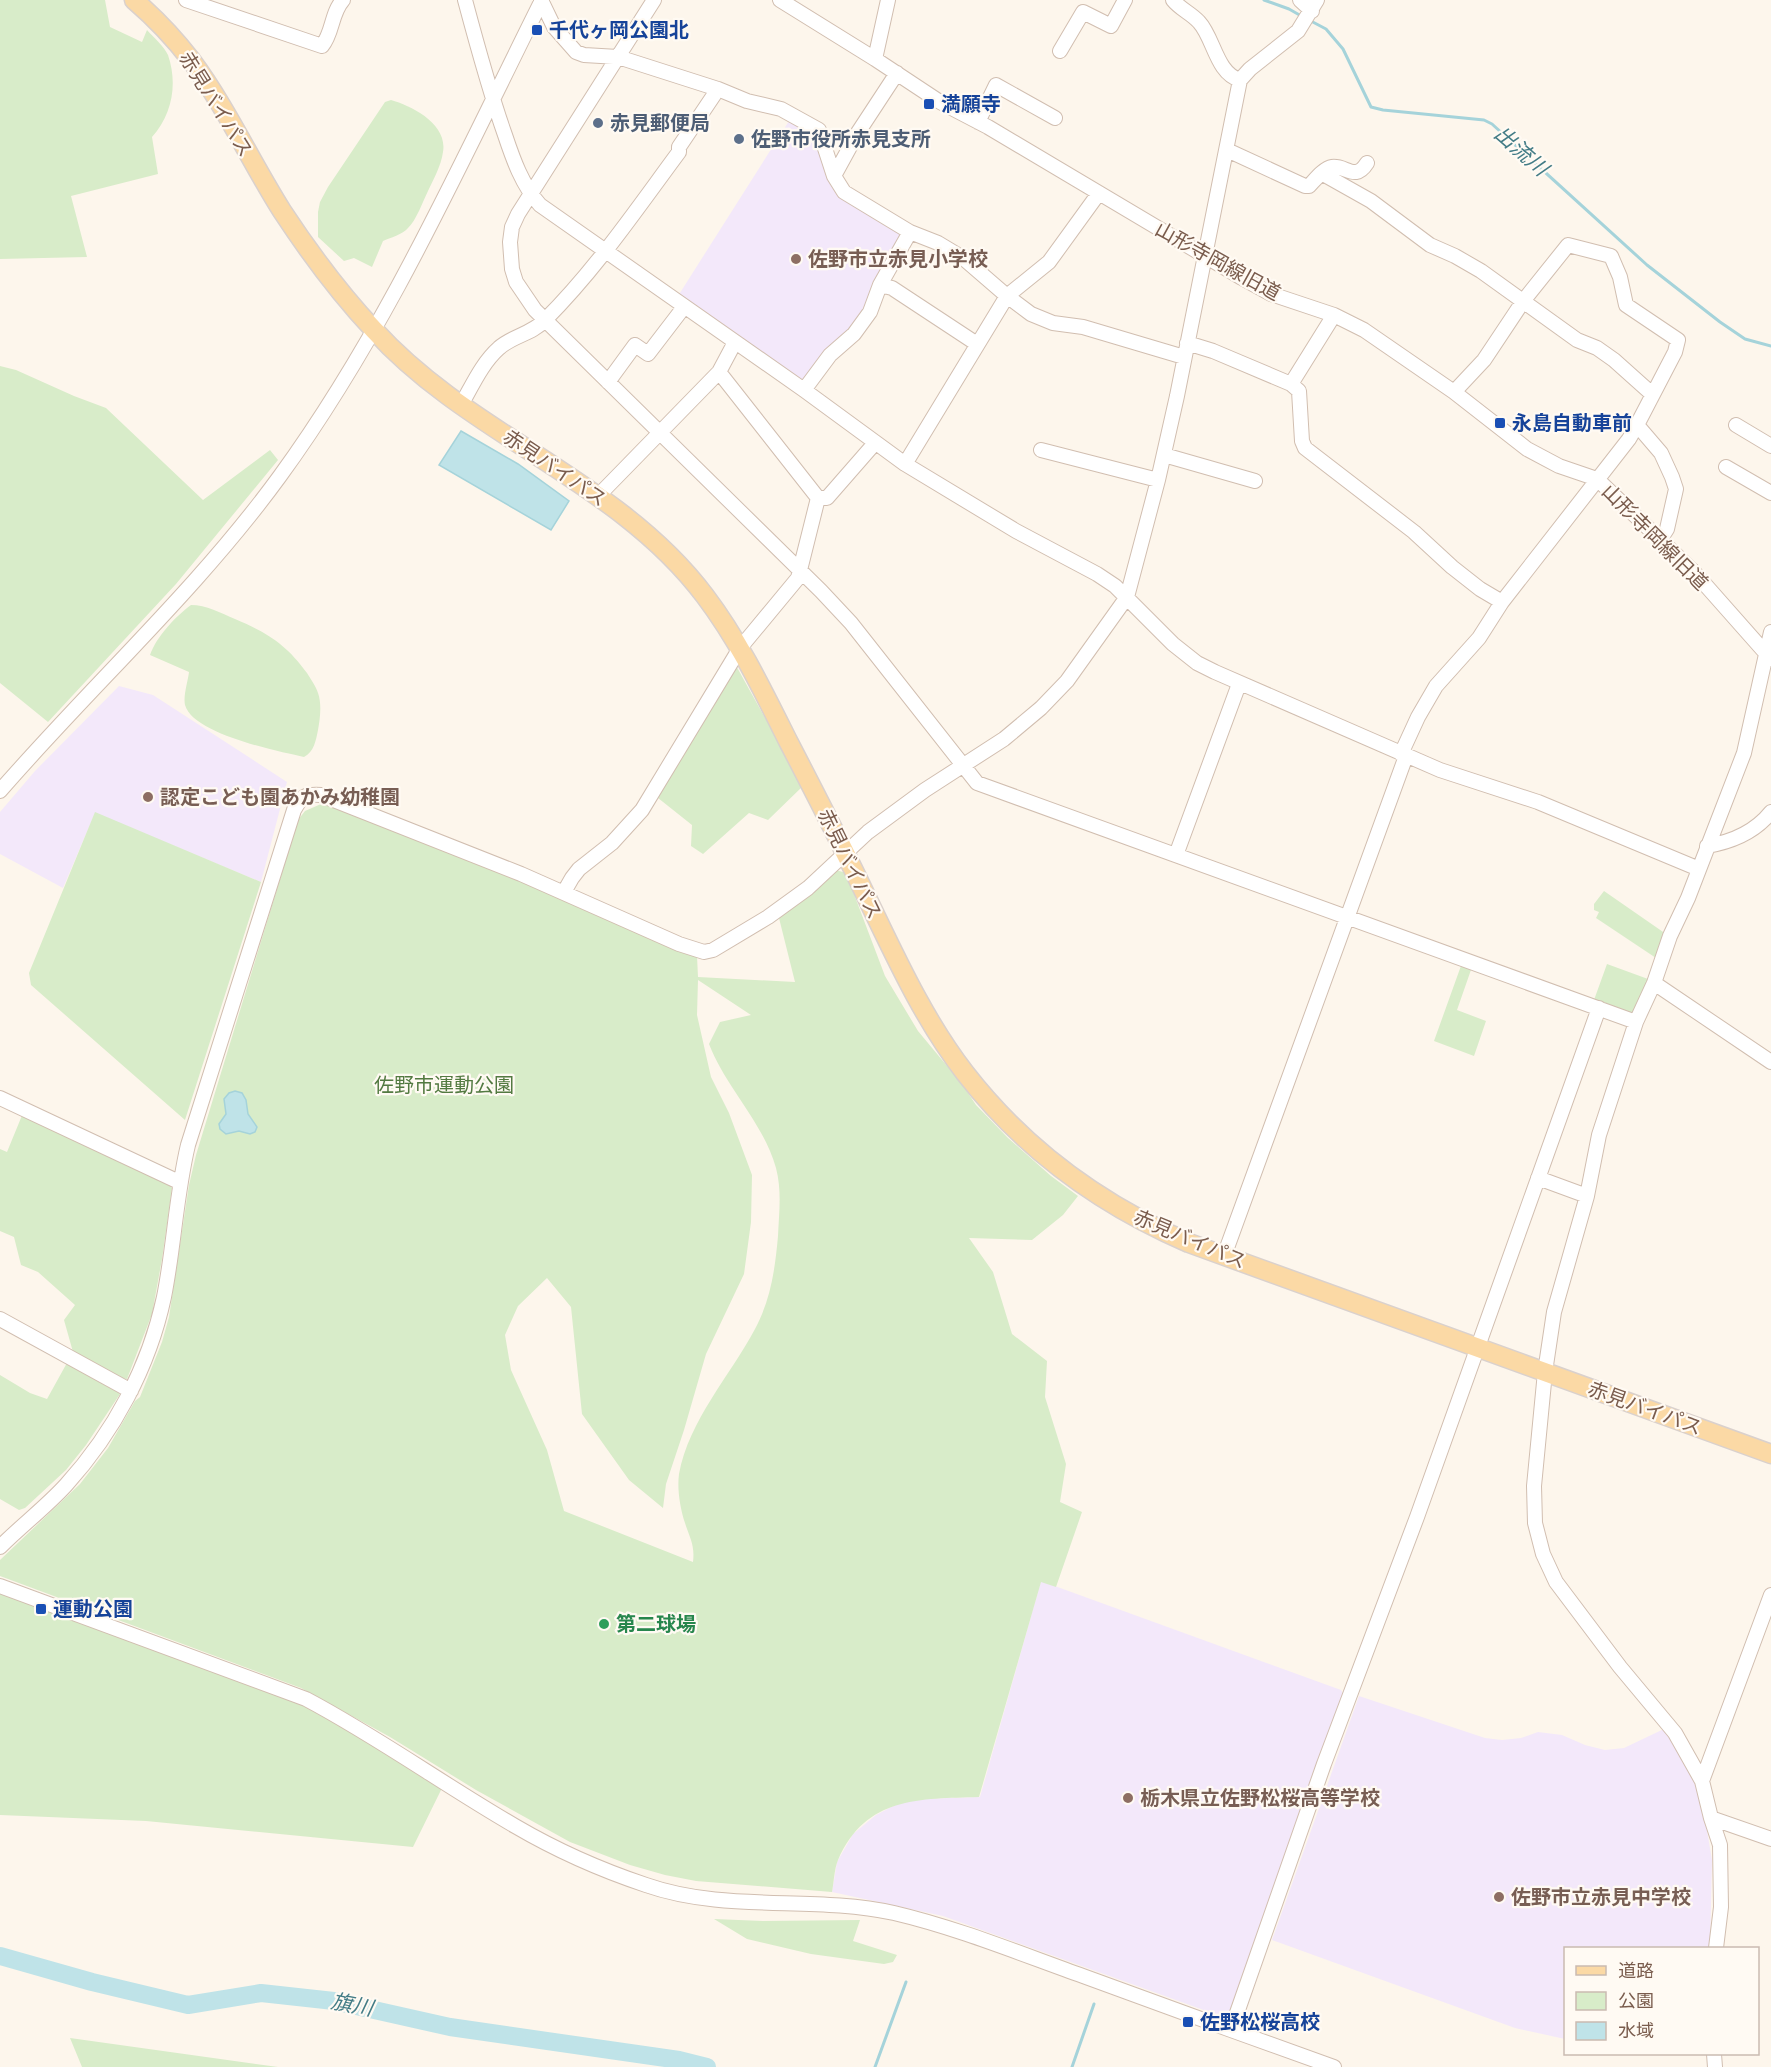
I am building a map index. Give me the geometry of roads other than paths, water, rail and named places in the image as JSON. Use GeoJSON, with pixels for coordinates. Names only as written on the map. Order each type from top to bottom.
{"type":"FeatureCollection","features":[{"type":"Feature","properties":{"kind":"main road","name":"赤見バイパス"},"geometry":{"type":"LineString","coordinates":[[134,0],[159,24],[191,61],[209,86],[284,213],[313,255],[375,331],[422,375],[461,405],[598,496],[636,525],[672,557],[703,593],[741,648],[928,1017],[964,1071],[1011,1125],[1059,1168],[1111,1203],[1163,1232],[1771,1454]]}},
{"type":"Feature","properties":{"kind":"street"},"geometry":{"type":"LineString","coordinates":[[186,0],[322,46],[327,41],[338,5],[343,0]]}},
{"type":"Feature","properties":{"kind":"street"},"geometry":{"type":"LineString","coordinates":[[465,0],[492,100],[513,158],[530,194],[540,205],[804,390],[905,464],[1023,536],[1097,574],[1127,597],[1173,644],[1197,663],[1239,684],[1440,770],[1538,802],[1699,869]]}},
{"type":"Feature","properties":{"kind":"street"},"geometry":{"type":"LineString","coordinates":[[0,791],[75,707],[184,592],[254,510],[314,428],[375,331],[542,0]]}},
{"type":"Feature","properties":{"kind":"street"},"geometry":{"type":"LineString","coordinates":[[542,0],[554,27],[576,52],[584,55],[618,57],[718,89],[747,101],[781,109],[819,130],[834,176],[844,192],[910,232],[938,243],[963,258],[1031,314],[1053,323],[1083,327],[1184,357]]}},
{"type":"Feature","properties":{"kind":"street"},"geometry":{"type":"LineString","coordinates":[[654,0],[518,214],[510,242],[516,282],[523,295],[544,321],[660,432],[851,623],[977,783],[1636,1022]]}},
{"type":"Feature","properties":{"kind":"street"},"geometry":{"type":"LineString","coordinates":[[875,59],[888,0]]}},
{"type":"Feature","properties":{"kind":"street"},"geometry":{"type":"LineString","coordinates":[[1060,51],[1083,12],[1111,26],[1125,0]]}},
{"type":"Feature","properties":{"kind":"street"},"geometry":{"type":"LineString","coordinates":[[1173,0],[1199,22],[1222,65],[1233,78],[1240,80]]}},
{"type":"Feature","properties":{"kind":"street"},"geometry":{"type":"LineString","coordinates":[[0,1547],[58,1493],[81,1467],[109,1430],[147,1354],[160,1315],[179,1182],[188,1145],[294,810],[302,798],[311,794],[321,795],[564,892],[686,947],[704,952],[723,945],[768,917],[808,888],[868,832],[925,790],[1004,739],[1041,708],[1067,681],[1127,597],[1164,455],[1240,80],[1250,69],[1298,31],[1315,5],[1300,0]]}},
{"type":"Feature","properties":{"kind":"street","name":"山形寺岡線旧道"},"geometry":{"type":"LineString","coordinates":[[782,1],[940,102],[1271,294],[1334,315],[1364,330],[1454,392],[1527,449],[1559,466],[1597,480],[1694,572],[1768,657]]}},
{"type":"Feature","properties":{"kind":"street"},"geometry":{"type":"LineString","coordinates":[[834,176],[857,134],[897,73]]}},
{"type":"Feature","properties":{"kind":"street"},"geometry":{"type":"LineString","coordinates":[[978,122],[996,85],[1055,118]]}},
{"type":"Feature","properties":{"kind":"street"},"geometry":{"type":"LineString","coordinates":[[461,405],[485,366],[500,347],[531,332],[544,321],[605,252],[679,152],[679,147],[718,89]]}},
{"type":"Feature","properties":{"kind":"street"},"geometry":{"type":"LineString","coordinates":[[1227,150],[1305,186],[1309,186],[1333,167],[1359,172],[1367,163]]}},
{"type":"Feature","properties":{"kind":"street"},"geometry":{"type":"LineString","coordinates":[[1323,174],[1371,201],[1430,245],[1481,271],[1577,340],[1597,348],[1652,394]]}},
{"type":"Feature","properties":{"kind":"street"},"geometry":{"type":"LineString","coordinates":[[905,464],[1007,296],[1049,262],[1099,193]]}},
{"type":"Feature","properties":{"kind":"street"},"geometry":{"type":"LineString","coordinates":[[804,390],[830,355],[854,334],[870,312],[880,285],[910,232]]}},
{"type":"Feature","properties":{"kind":"street"},"geometry":{"type":"LineString","coordinates":[[1224,1256],[1418,717],[1436,686],[1479,638],[1502,602],[1629,439],[1675,352],[1678,340],[1626,305],[1620,277],[1611,256],[1568,245],[1524,300],[1484,360],[1454,392]]}},
{"type":"Feature","properties":{"kind":"street"},"geometry":{"type":"LineString","coordinates":[[880,285],[892,288],[977,344]]}},
{"type":"Feature","properties":{"kind":"street"},"geometry":{"type":"LineString","coordinates":[[608,382],[635,345],[648,354],[684,307]]}},
{"type":"Feature","properties":{"kind":"street"},"geometry":{"type":"LineString","coordinates":[[1292,384],[1334,315]]}},
{"type":"Feature","properties":{"kind":"street"},"geometry":{"type":"LineString","coordinates":[[598,496],[719,372],[735,342]]}},
{"type":"Feature","properties":{"kind":"street"},"geometry":{"type":"LineString","coordinates":[[1187,343],[1292,384],[1299,392],[1302,441],[1305,448],[1414,532],[1480,589],[1502,602]]}},
{"type":"Feature","properties":{"kind":"street"},"geometry":{"type":"LineString","coordinates":[[719,372],[818,498]]}},
{"type":"Feature","properties":{"kind":"street"},"geometry":{"type":"LineString","coordinates":[[1637,425],[1661,453],[1676,489],[1667,529],[1660,540]]}},
{"type":"Feature","properties":{"kind":"street"},"geometry":{"type":"LineString","coordinates":[[1736,425],[1771,446]]}},
{"type":"Feature","properties":{"kind":"street"},"geometry":{"type":"LineString","coordinates":[[818,498],[827,498],[875,442]]}},
{"type":"Feature","properties":{"kind":"street"},"geometry":{"type":"LineString","coordinates":[[1041,450],[1158,480]]}},
{"type":"Feature","properties":{"kind":"street"},"geometry":{"type":"LineString","coordinates":[[1164,455],[1255,481]]}},
{"type":"Feature","properties":{"kind":"street"},"geometry":{"type":"LineString","coordinates":[[1726,467],[1771,493]]}},
{"type":"Feature","properties":{"kind":"street"},"geometry":{"type":"LineString","coordinates":[[564,892],[579,869],[612,843],[642,810],[741,648],[798,578],[818,498]]}},
{"type":"Feature","properties":{"kind":"street"},"geometry":{"type":"LineString","coordinates":[[1716,1947],[1721,1907],[1720,1845],[1702,1781],[1675,1733],[1566,1599],[1547,1566],[1535,1523],[1534,1486],[1545,1372],[1554,1312],[1587,1196],[1599,1136],[1636,1022],[1654,982],[1670,936],[1744,753],[1768,657],[1771,632]]}},
{"type":"Feature","properties":{"kind":"street"},"geometry":{"type":"LineString","coordinates":[[1176,855],[1239,684]]}},
{"type":"Feature","properties":{"kind":"street"},"geometry":{"type":"LineString","coordinates":[[1707,846],[1730,841],[1748,832],[1771,812]]}},
{"type":"Feature","properties":{"kind":"street"},"geometry":{"type":"LineString","coordinates":[[1654,982],[1771,1062]]}},
{"type":"Feature","properties":{"kind":"street"},"geometry":{"type":"LineString","coordinates":[[1231,2030],[1320,1775],[1417,1517],[1599,1008]]}},
{"type":"Feature","properties":{"kind":"street"},"geometry":{"type":"LineString","coordinates":[[0,1098],[179,1182]]}},
{"type":"Feature","properties":{"kind":"street"},"geometry":{"type":"LineString","coordinates":[[1538,1178],[1587,1196]]}},
{"type":"Feature","properties":{"kind":"street"},"geometry":{"type":"LineString","coordinates":[[0,1319],[131,1390]]}},
{"type":"Feature","properties":{"kind":"street"},"geometry":{"type":"LineString","coordinates":[[0,1586],[306,1699],[350,1723],[515,1826],[605,1870],[644,1885],[667,1893],[690,1897],[755,1903],[848,1907],[880,1910],[908,1917],[1048,1964],[1334,2067]]}},
{"type":"Feature","properties":{"kind":"street"},"geometry":{"type":"LineString","coordinates":[[1702,1781],[1771,1595]]}},
{"type":"Feature","properties":{"kind":"street"},"geometry":{"type":"LineString","coordinates":[[1711,1818],[1771,1839]]}},
{"type":"Feature","properties":{"kind":"water"},"geometry":{"type":"Polygon","coordinates":[[[461,431],[518,464],[569,501],[551,530],[439,465],[461,431]]]}},
{"type":"Feature","properties":{"kind":"water"},"geometry":{"type":"Polygon","coordinates":[[[235,1091],[242,1093],[246,1100],[248,1114],[257,1127],[255,1132],[250,1134],[239,1131],[226,1134],[220,1129],[219,1124],[226,1114],[224,1099],[229,1093],[235,1091]]]}},
{"type":"Feature","properties":{"kind":"waterway","name":"出流川"},"geometry":{"type":"LineString","coordinates":[[1264,0],[1303,17]]}},
{"type":"Feature","properties":{"kind":"waterway","name":"出流川"},"geometry":{"type":"LineString","coordinates":[[1309,20],[1326,29],[1343,49],[1371,107],[1484,120],[1492,124],[1647,265],[1745,339],[1771,346]]}},
{"type":"Feature","properties":{"kind":"waterway","name":"旗川"},"geometry":{"type":"LineString","coordinates":[[0,1956],[92,1982],[188,2005],[261,1993],[334,2001],[450,2027],[679,2060],[707,2067]]}},
{"type":"Feature","properties":{"kind":"waterway"},"geometry":{"type":"LineString","coordinates":[[875,2067],[906,1982]]}},
{"type":"Feature","properties":{"kind":"waterway"},"geometry":{"type":"LineString","coordinates":[[1072,2067],[1094,2004]]}},
{"type":"Feature","properties":{"kind":"place","name":"千代ヶ岡公園北"},"geometry":{"type":"Point","coordinates":[537,30]}},
{"type":"Feature","properties":{"kind":"place","name":"満願寺"},"geometry":{"type":"Point","coordinates":[929,104]}},
{"type":"Feature","properties":{"kind":"place","name":"赤見郵便局"},"geometry":{"type":"Point","coordinates":[598,123]}},
{"type":"Feature","properties":{"kind":"place","name":"佐野市役所赤見支所"},"geometry":{"type":"Point","coordinates":[739,139]}},
{"type":"Feature","properties":{"kind":"place","name":"佐野市立赤見小学校"},"geometry":{"type":"Point","coordinates":[796,259]}},
{"type":"Feature","properties":{"kind":"place","name":"永島自動車前"},"geometry":{"type":"Point","coordinates":[1500,423]}},
{"type":"Feature","properties":{"kind":"place","name":"認定こども園あかみ幼稚園"},"geometry":{"type":"Point","coordinates":[148,797]}},
{"type":"Feature","properties":{"kind":"place","name":"運動公園"},"geometry":{"type":"Point","coordinates":[41,1609]}},
{"type":"Feature","properties":{"kind":"place","name":"第二球場"},"geometry":{"type":"Point","coordinates":[604,1624]}},
{"type":"Feature","properties":{"kind":"place","name":"栃木県立佐野松桜高等学校"},"geometry":{"type":"Point","coordinates":[1128,1798]}},
{"type":"Feature","properties":{"kind":"place","name":"佐野市立赤見中学校"},"geometry":{"type":"Point","coordinates":[1499,1897]}},
{"type":"Feature","properties":{"kind":"place","name":"佐野松桜高校"},"geometry":{"type":"Point","coordinates":[1188,2022]}},
{"type":"Feature","properties":{"kind":"park label","name":"佐野市運動公園"},"geometry":{"type":"Point","coordinates":[444,1085]}}]}
